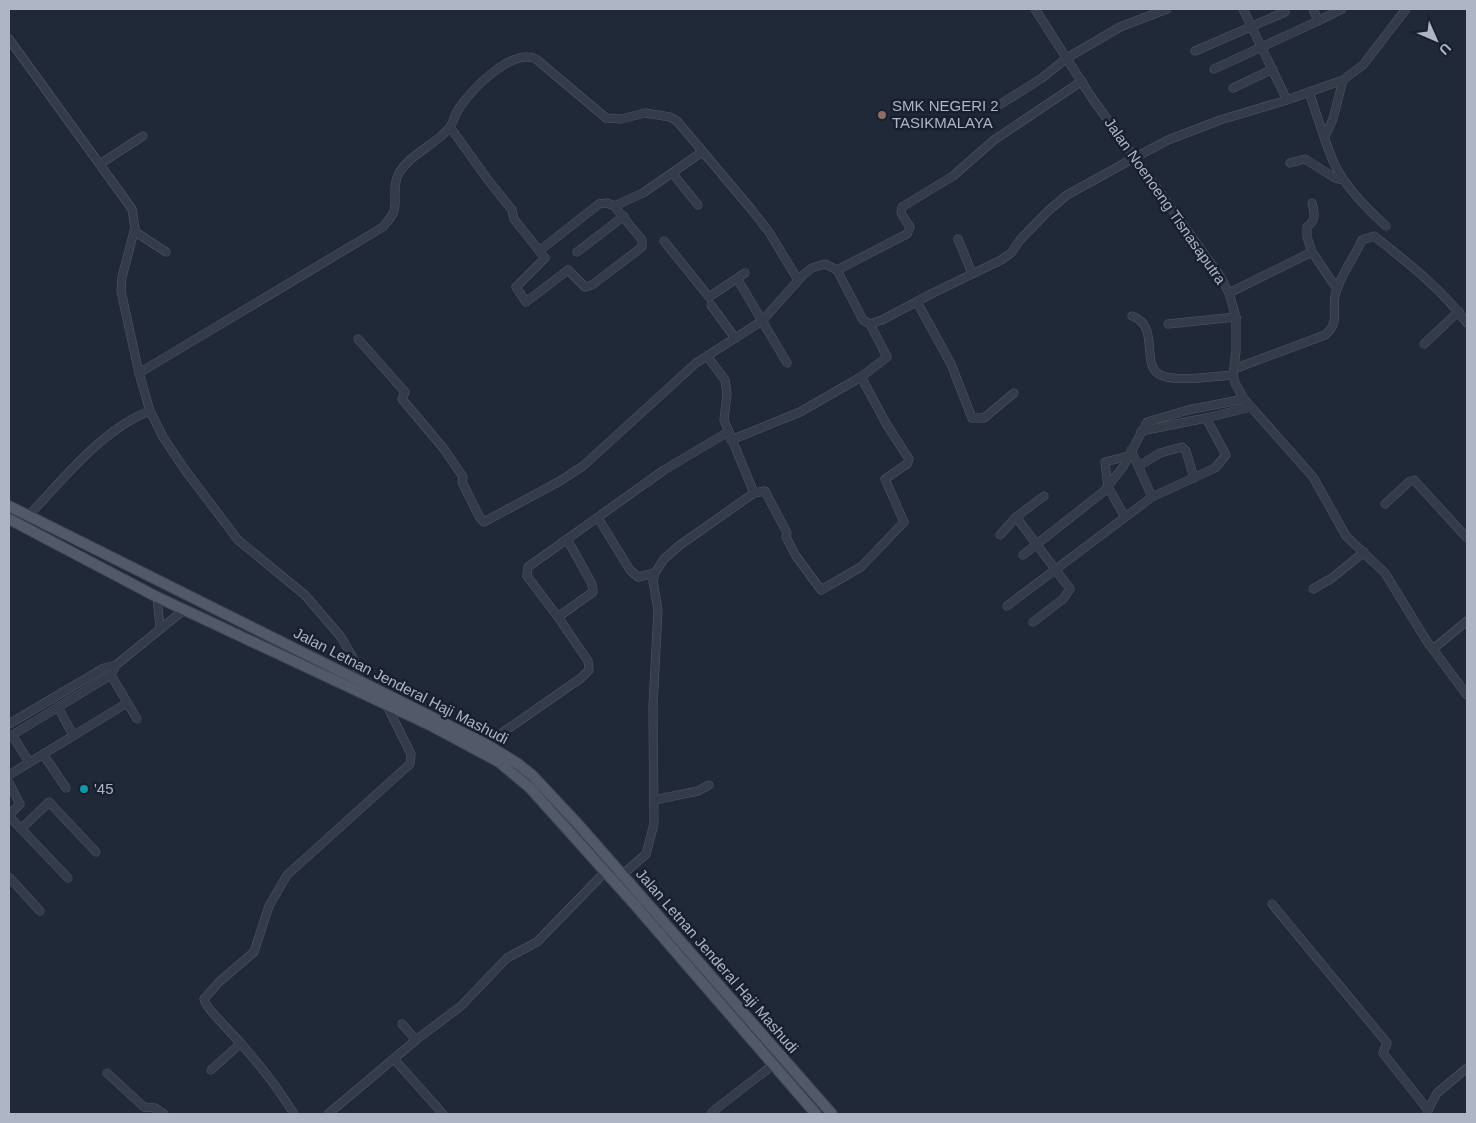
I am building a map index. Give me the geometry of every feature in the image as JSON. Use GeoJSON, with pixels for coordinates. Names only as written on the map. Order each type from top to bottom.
{"type":"FeatureCollection","features":[{"type":"Feature","properties":{"kind":"main road","name":"Jalan Letnan Jenderal Haji Mashudi"},"geometry":{"type":"LineString","coordinates":[[9,506],[486,744],[517,762],[533,776],[577,823],[832,1114]]}},
{"type":"Feature","properties":{"kind":"main road","name":"Jalan Letnan Jenderal Haji Mashudi"},"geometry":{"type":"LineString","coordinates":[[9,519],[157,596],[430,725],[499,762],[530,788],[604,873],[635,905],[816,1114]]}},
{"type":"Feature","properties":{"kind":"main road"},"geometry":{"type":"LineString","coordinates":[[568,831],[577,823]]}},
{"type":"Feature","properties":{"kind":"street","name":"Jalan Noenoeng Tisnasaputra"},"geometry":{"type":"LineString","coordinates":[[1035,9],[1134,158],[1199,244],[1229,293],[1236,317],[1234,372],[1244,399],[1313,478],[1342,530],[1385,573],[1433,649],[1467,694]]}},
{"type":"Feature","properties":{"kind":"street"},"geometry":{"type":"LineString","coordinates":[[999,106],[1042,78],[1067,58],[1120,27],[1167,9]]}},
{"type":"Feature","properties":{"kind":"street"},"geometry":{"type":"LineString","coordinates":[[1243,9],[1287,100]]}},
{"type":"Feature","properties":{"kind":"street"},"geometry":{"type":"LineString","coordinates":[[1195,50],[1252,27],[1284,10],[1293,9]]}},
{"type":"Feature","properties":{"kind":"street"},"geometry":{"type":"LineString","coordinates":[[1313,9],[1318,21]]}},
{"type":"Feature","properties":{"kind":"street"},"geometry":{"type":"LineString","coordinates":[[1214,69],[1342,9]]}},
{"type":"Feature","properties":{"kind":"street"},"geometry":{"type":"LineString","coordinates":[[870,324],[1007,257],[1020,240],[1067,196],[1168,140],[1220,120],[1287,100],[1343,80],[1363,65],[1406,9]]}},
{"type":"Feature","properties":{"kind":"street"},"geometry":{"type":"LineString","coordinates":[[9,39],[132,209],[135,221],[134,231],[121,284],[139,373],[150,411],[163,437],[185,470],[238,540],[305,595],[341,637],[357,665],[359,682]]}},
{"type":"Feature","properties":{"kind":"street"},"geometry":{"type":"LineString","coordinates":[[139,373],[383,226],[394,211],[396,182],[400,172],[409,160],[450,127],[459,108],[472,91],[496,70],[516,59],[527,56],[536,59],[606,118],[621,119],[645,113],[670,117],[677,121],[752,209],[769,232],[798,280]]}},
{"type":"Feature","properties":{"kind":"street"},"geometry":{"type":"LineString","coordinates":[[1232,88],[1273,69]]}},
{"type":"Feature","properties":{"kind":"street"},"geometry":{"type":"LineString","coordinates":[[1325,136],[1343,80]]}},
{"type":"Feature","properties":{"kind":"street"},"geometry":{"type":"LineString","coordinates":[[836,270],[908,234],[910,227],[901,213],[902,207],[953,176],[994,140],[1082,81]]}},
{"type":"Feature","properties":{"kind":"street"},"geometry":{"type":"LineString","coordinates":[[1309,92],[1333,161],[1353,193],[1386,226]]}},
{"type":"Feature","properties":{"kind":"street"},"geometry":{"type":"LineString","coordinates":[[450,127],[512,210],[514,219],[545,260],[516,287],[526,302],[566,271],[570,271],[587,287],[638,251],[643,244],[624,216],[608,202],[599,204],[539,251]]}},
{"type":"Feature","properties":{"kind":"street"},"geometry":{"type":"LineString","coordinates":[[100,164],[143,136]]}},
{"type":"Feature","properties":{"kind":"street"},"geometry":{"type":"LineString","coordinates":[[614,206],[643,193],[673,174],[702,152]]}},
{"type":"Feature","properties":{"kind":"street"},"geometry":{"type":"LineString","coordinates":[[1290,163],[1305,159],[1335,178],[1344,180]]}},
{"type":"Feature","properties":{"kind":"street"},"geometry":{"type":"LineString","coordinates":[[673,174],[698,205]]}},
{"type":"Feature","properties":{"kind":"street"},"geometry":{"type":"LineString","coordinates":[[1312,204],[1315,216],[1313,223],[1307,227],[1307,237],[1312,252],[1337,289]]}},
{"type":"Feature","properties":{"kind":"street"},"geometry":{"type":"LineString","coordinates":[[577,252],[624,216]]}},
{"type":"Feature","properties":{"kind":"street"},"geometry":{"type":"LineString","coordinates":[[134,231],[166,252]]}},
{"type":"Feature","properties":{"kind":"street"},"geometry":{"type":"LineString","coordinates":[[1132,316],[1142,322],[1148,331],[1152,367],[1161,376],[1171,378],[1234,372],[1325,335],[1335,322],[1337,289],[1362,240],[1374,236],[1428,278],[1459,311],[1467,323]]}},
{"type":"Feature","properties":{"kind":"street"},"geometry":{"type":"LineString","coordinates":[[958,239],[972,273]]}},
{"type":"Feature","properties":{"kind":"street"},"geometry":{"type":"LineString","coordinates":[[664,241],[708,297],[712,297],[738,280],[745,273]]}},
{"type":"Feature","properties":{"kind":"street"},"geometry":{"type":"LineString","coordinates":[[1229,293],[1312,252]]}},
{"type":"Feature","properties":{"kind":"street"},"geometry":{"type":"LineString","coordinates":[[358,339],[405,392],[402,399],[444,449],[463,477],[462,482],[480,518],[484,522],[560,481],[583,466],[696,363],[762,321],[798,280],[812,268],[825,264],[836,270],[860,314],[870,324],[887,357],[861,377],[800,412],[732,440]]}},
{"type":"Feature","properties":{"kind":"street"},"geometry":{"type":"LineString","coordinates":[[738,280],[787,363]]}},
{"type":"Feature","properties":{"kind":"street"},"geometry":{"type":"LineString","coordinates":[[917,302],[952,364],[972,418],[984,418],[1014,393]]}},
{"type":"Feature","properties":{"kind":"street"},"geometry":{"type":"LineString","coordinates":[[711,305],[735,338]]}},
{"type":"Feature","properties":{"kind":"street"},"geometry":{"type":"LineString","coordinates":[[1424,344],[1459,311]]}},
{"type":"Feature","properties":{"kind":"street"},"geometry":{"type":"LineString","coordinates":[[1168,324],[1236,317]]}},
{"type":"Feature","properties":{"kind":"street"},"geometry":{"type":"LineString","coordinates":[[707,356],[725,380],[727,387],[724,420],[754,494]]}},
{"type":"Feature","properties":{"kind":"street"},"geometry":{"type":"LineString","coordinates":[[622,875],[641,860],[649,848],[654,824],[653,706],[658,610],[653,581],[655,573],[664,559],[680,544],[754,494],[765,491],[788,533],[786,537],[796,556],[821,590],[860,567],[902,526],[904,518],[886,486],[885,479],[910,460],[887,426],[861,377]]}},
{"type":"Feature","properties":{"kind":"street"},"geometry":{"type":"LineString","coordinates":[[1023,554],[1108,487],[1130,453],[1141,431],[1152,420],[1188,410],[1244,399]]}},
{"type":"Feature","properties":{"kind":"street"},"geometry":{"type":"LineString","coordinates":[[1141,431],[1251,407]]}},
{"type":"Feature","properties":{"kind":"street"},"geometry":{"type":"LineString","coordinates":[[1188,410],[1191,421]]}},
{"type":"Feature","properties":{"kind":"street"},"geometry":{"type":"LineString","coordinates":[[28,516],[84,458],[120,427],[137,415],[150,411]]}},
{"type":"Feature","properties":{"kind":"street"},"geometry":{"type":"LineString","coordinates":[[1170,415],[1172,425]]}},
{"type":"Feature","properties":{"kind":"street"},"geometry":{"type":"LineString","coordinates":[[1007,606],[1152,497],[1220,465],[1226,455],[1206,418]]}},
{"type":"Feature","properties":{"kind":"street"},"geometry":{"type":"LineString","coordinates":[[486,744],[588,672],[590,666],[558,617],[527,576],[526,570],[664,470],[728,432]]}},
{"type":"Feature","properties":{"kind":"street"},"geometry":{"type":"LineString","coordinates":[[1138,466],[1160,453],[1182,447],[1186,451],[1194,478]]}},
{"type":"Feature","properties":{"kind":"street"},"geometry":{"type":"LineString","coordinates":[[1130,453],[1152,497]]}},
{"type":"Feature","properties":{"kind":"street"},"geometry":{"type":"LineString","coordinates":[[1125,517],[1108,487],[1105,461],[1130,453]]}},
{"type":"Feature","properties":{"kind":"street"},"geometry":{"type":"LineString","coordinates":[[1385,504],[1410,481],[1414,480],[1467,538]]}},
{"type":"Feature","properties":{"kind":"street"},"geometry":{"type":"LineString","coordinates":[[1000,535],[1016,518],[1044,496]]}},
{"type":"Feature","properties":{"kind":"street"},"geometry":{"type":"LineString","coordinates":[[598,518],[630,570],[638,577],[655,573]]}},
{"type":"Feature","properties":{"kind":"street"},"geometry":{"type":"LineString","coordinates":[[1016,518],[1068,584],[1068,593],[1033,622]]}},
{"type":"Feature","properties":{"kind":"street"},"geometry":{"type":"LineString","coordinates":[[558,617],[593,592],[592,584],[567,539]]}},
{"type":"Feature","properties":{"kind":"street"},"geometry":{"type":"LineString","coordinates":[[1313,589],[1332,578],[1364,552]]}},
{"type":"Feature","properties":{"kind":"street"},"geometry":{"type":"LineString","coordinates":[[157,596],[160,627]]}},
{"type":"Feature","properties":{"kind":"street"},"geometry":{"type":"LineString","coordinates":[[29,762],[10,736],[111,675],[116,665],[184,609]]}},
{"type":"Feature","properties":{"kind":"street"},"geometry":{"type":"LineString","coordinates":[[1433,649],[1467,620]]}},
{"type":"Feature","properties":{"kind":"street"},"geometry":{"type":"LineString","coordinates":[[9,724],[104,668],[116,665]]}},
{"type":"Feature","properties":{"kind":"street"},"geometry":{"type":"LineString","coordinates":[[111,675],[137,718]]}},
{"type":"Feature","properties":{"kind":"street"},"geometry":{"type":"LineString","coordinates":[[9,775],[127,703]]}},
{"type":"Feature","properties":{"kind":"street"},"geometry":{"type":"LineString","coordinates":[[294,1114],[268,1073],[205,1003],[205,996],[252,955],[269,906],[287,875],[410,764],[411,754],[387,706]]}},
{"type":"Feature","properties":{"kind":"street"},"geometry":{"type":"LineString","coordinates":[[58,707],[74,735]]}},
{"type":"Feature","properties":{"kind":"street"},"geometry":{"type":"LineString","coordinates":[[42,754],[66,788]]}},
{"type":"Feature","properties":{"kind":"street"},"geometry":{"type":"LineString","coordinates":[[9,783],[20,804],[9,815],[68,878]]}},
{"type":"Feature","properties":{"kind":"street"},"geometry":{"type":"LineString","coordinates":[[654,800],[698,791],[709,785]]}},
{"type":"Feature","properties":{"kind":"street"},"geometry":{"type":"LineString","coordinates":[[21,828],[49,802],[96,852]]}},
{"type":"Feature","properties":{"kind":"street"},"geometry":{"type":"LineString","coordinates":[[328,1114],[416,1040],[461,1006],[507,958],[537,942],[552,929],[580,895],[604,873]]}},
{"type":"Feature","properties":{"kind":"street"},"geometry":{"type":"LineString","coordinates":[[9,877],[40,911]]}},
{"type":"Feature","properties":{"kind":"street"},"geometry":{"type":"LineString","coordinates":[[1272,904],[1388,1044],[1383,1053],[1427,1112],[1437,1093],[1467,1068]]}},
{"type":"Feature","properties":{"kind":"street"},"geometry":{"type":"LineString","coordinates":[[402,1024],[416,1040]]}},
{"type":"Feature","properties":{"kind":"street"},"geometry":{"type":"LineString","coordinates":[[210,1070],[241,1042]]}},
{"type":"Feature","properties":{"kind":"street"},"geometry":{"type":"LineString","coordinates":[[394,1059],[442,1114]]}},
{"type":"Feature","properties":{"kind":"street"},"geometry":{"type":"LineString","coordinates":[[710,1113],[772,1065]]}},
{"type":"Feature","properties":{"kind":"street"},"geometry":{"type":"LineString","coordinates":[[107,1073],[144,1107],[155,1108],[164,1114]]}},
{"type":"Feature","properties":{"kind":"place","name":"SMK NEGERI 2 TASIKMALAYA"},"geometry":{"type":"Point","coordinates":[882,115]}},
{"type":"Feature","properties":{"kind":"place","name":"'45"},"geometry":{"type":"Point","coordinates":[84,789]}}]}
